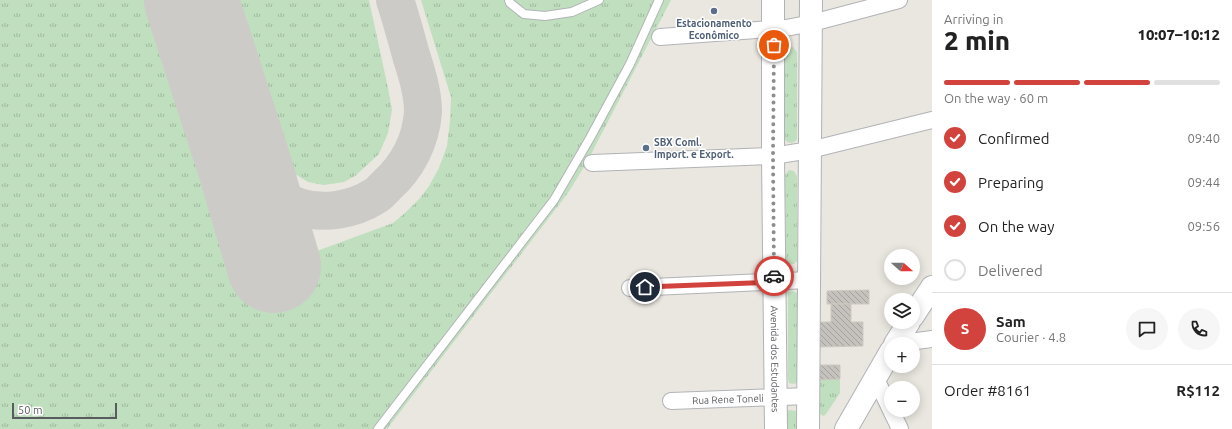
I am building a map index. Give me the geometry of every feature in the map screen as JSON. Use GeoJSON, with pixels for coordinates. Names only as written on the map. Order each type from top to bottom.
{"type":"FeatureCollection","features":[{"type":"Feature","properties":{"kind":"main road","name":"Avenida dos Estudantes"},"geometry":{"type":"LineString","coordinates":[[773,0],[776,429]]}},
{"type":"Feature","properties":{"kind":"main road"},"geometry":{"type":"LineString","coordinates":[[808,429],[811,0]]}},
{"type":"Feature","properties":{"kind":"main road"},"geometry":{"type":"LineString","coordinates":[[920,305],[932,287]]}},
{"type":"Feature","properties":{"kind":"main road"},"geometry":{"type":"LineString","coordinates":[[838,429],[850,420],[884,362]]}},
{"type":"Feature","properties":{"kind":"street"},"geometry":{"type":"LineString","coordinates":[[660,37],[786,28],[812,23],[899,0]]}},
{"type":"Feature","properties":{"kind":"street"},"geometry":{"type":"LineString","coordinates":[[592,163],[773,156],[810,150],[932,120]]}},
{"type":"Feature","properties":{"kind":"street"},"geometry":{"type":"LineString","coordinates":[[630,288],[809,280]]}},
{"type":"Feature","properties":{"kind":"street"},"geometry":{"type":"LineString","coordinates":[[920,341],[932,340]]}},
{"type":"Feature","properties":{"kind":"street"},"geometry":{"type":"LineString","coordinates":[[875,377],[900,429]]}},
{"type":"Feature","properties":{"kind":"street","name":"Rua Rene Toneli"},"geometry":{"type":"LineString","coordinates":[[671,400],[808,396]]}},
{"type":"Feature","properties":{"kind":"lane"},"geometry":{"type":"LineString","coordinates":[[509,0],[524,14],[545,16],[572,12],[599,0]]}},
{"type":"Feature","properties":{"kind":"lane"},"geometry":{"type":"LineString","coordinates":[[378,429],[554,200],[590,138],[626,71],[659,0]]}},
{"type":"Feature","properties":{"kind":"green space"},"geometry":{"type":"Polygon","coordinates":[[[0,0],[151,0],[240,275],[249,279],[293,265],[295,259],[393,223],[420,198],[429,186],[439,168],[447,146],[451,97],[421,0],[671,0],[587,162],[568,193],[387,429],[0,429],[0,0]]]}},
{"type":"Feature","properties":{"kind":"green space"},"geometry":{"type":"Polygon","coordinates":[[[230,0],[369,0],[392,110],[388,133],[379,154],[355,176],[344,182],[324,185],[308,182],[290,171],[276,148],[230,0]]]}},
{"type":"Feature","properties":{"kind":"green space"},"geometry":{"type":"Polygon","coordinates":[[[793,47],[797,52],[797,140],[792,143],[787,142],[784,138],[783,53],[787,48],[793,47]]]}},
{"type":"Feature","properties":{"kind":"green space"},"geometry":{"type":"Polygon","coordinates":[[[789,170],[794,171],[797,176],[797,261],[794,264],[789,264],[786,260],[785,175],[789,170]]]}},
{"type":"Feature","properties":{"kind":"green space"},"geometry":{"type":"Polygon","coordinates":[[[793,291],[797,293],[798,378],[797,383],[793,384],[789,383],[788,379],[788,292],[793,291]]]}},
{"type":"Feature","properties":{"kind":"green space"},"geometry":{"type":"Polygon","coordinates":[[[840,379],[840,393],[826,414],[824,416],[821,415],[819,412],[818,380],[840,379]]]}},
{"type":"Feature","properties":{"kind":"green space"},"geometry":{"type":"Polygon","coordinates":[[[787,410],[798,411],[797,429],[787,429],[787,410]]]}},
{"type":"Feature","properties":{"kind":"building"},"geometry":{"type":"Polygon","coordinates":[[[869,290],[869,304],[827,304],[827,291],[869,290]]]}},
{"type":"Feature","properties":{"kind":"building"},"geometry":{"type":"Polygon","coordinates":[[[831,304],[851,304],[851,322],[863,322],[863,346],[818,347],[817,322],[831,322],[831,304]]]}},
{"type":"Feature","properties":{"kind":"building"},"geometry":{"type":"Polygon","coordinates":[[[818,365],[840,365],[840,379],[818,380],[818,365]]]}},
{"type":"Feature","properties":{"kind":"taxiway"},"geometry":{"type":"LineString","coordinates":[[244,164],[262,183],[283,200],[299,207],[318,211],[338,210],[357,205],[376,195],[394,179],[412,153],[422,123],[423,112],[419,84],[395,0]]}},
{"type":"Feature","properties":{"kind":"runway"},"geometry":{"type":"LineString","coordinates":[[191,0],[244,164],[274,266]]}},
{"type":"Feature","properties":{"kind":"way so far"},"geometry":{"type":"LineString","coordinates":[[774,45],[774,276]]}},
{"type":"Feature","properties":{"kind":"place","name":"Estacionamento Econômico"},"geometry":{"type":"Point","coordinates":[714,11]}},
{"type":"Feature","properties":{"kind":"place","name":"SBX Coml. Import. e Export."},"geometry":{"type":"Point","coordinates":[646,148]}},
{"type":"Feature","properties":{"kind":"route"},"geometry":{"type":"LineString","coordinates":[[645,287],[774,282],[774,276]]}}]}
